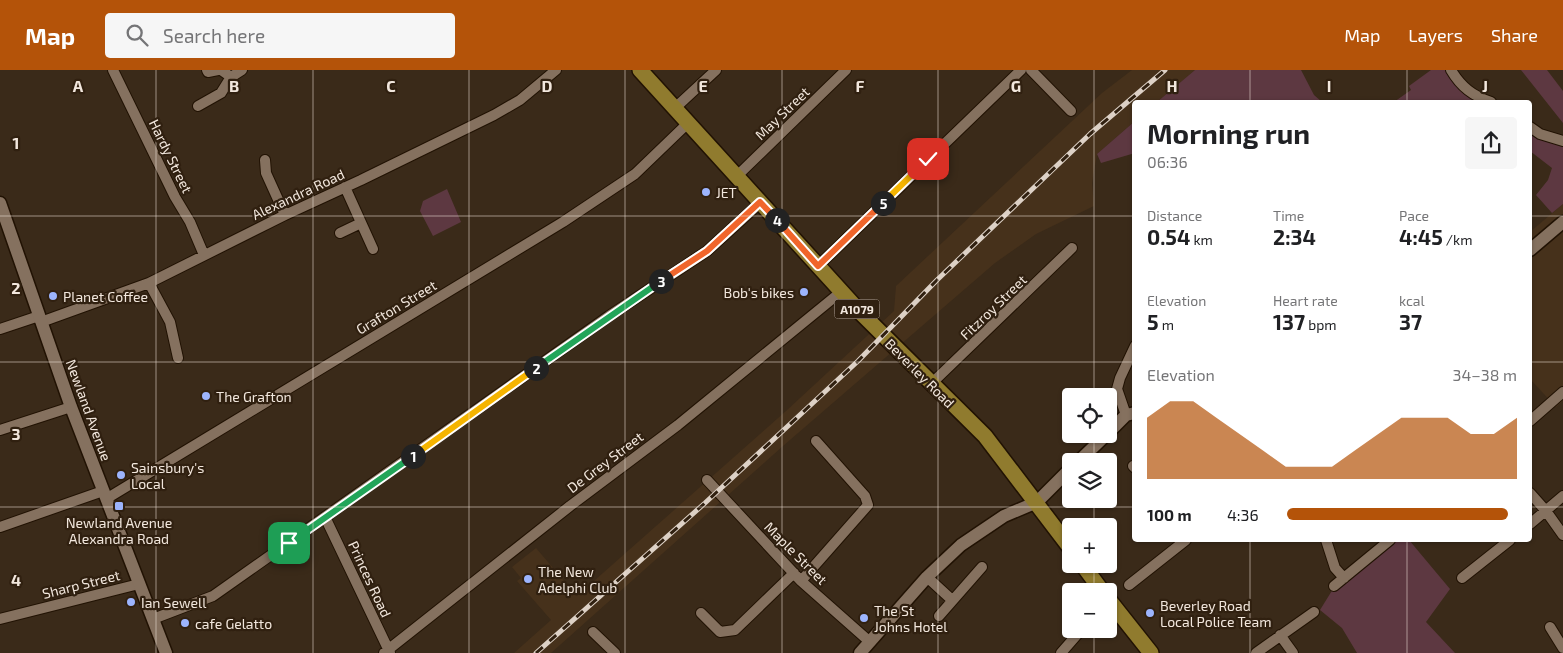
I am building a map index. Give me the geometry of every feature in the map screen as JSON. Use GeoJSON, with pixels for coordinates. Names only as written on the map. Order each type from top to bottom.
{"type":"FeatureCollection","features":[{"type":"Feature","properties":{"kind":"main road","name":"Beverley Road"},"geometry":{"type":"LineString","coordinates":[[640,70],[861,313],[985,436],[1062,537]]}},
{"type":"Feature","properties":{"kind":"main road"},"geometry":{"type":"LineString","coordinates":[[1117,610],[1151,653]]}},
{"type":"Feature","properties":{"kind":"street","name":"Hardy Street"},"geometry":{"type":"LineString","coordinates":[[113,70],[175,197],[190,222],[204,255]]}},
{"type":"Feature","properties":{"kind":"street"},"geometry":{"type":"LineString","coordinates":[[207,70],[208,72],[220,70],[231,76]]}},
{"type":"Feature","properties":{"kind":"street"},"geometry":{"type":"LineString","coordinates":[[198,106],[221,93],[231,76],[242,70]]}},
{"type":"Feature","properties":{"kind":"street","name":"Alexandra Road"},"geometry":{"type":"LineString","coordinates":[[0,330],[40,319],[149,283],[285,215],[509,108],[556,70]]}},
{"type":"Feature","properties":{"kind":"street"},"geometry":{"type":"LineString","coordinates":[[675,108],[716,70]]}},
{"type":"Feature","properties":{"kind":"street","name":"May Street"},"geometry":{"type":"LineString","coordinates":[[737,176],[846,70]]}},
{"type":"Feature","properties":{"kind":"street"},"geometry":{"type":"LineString","coordinates":[[818,266],[1020,70]]}},
{"type":"Feature","properties":{"kind":"street"},"geometry":{"type":"LineString","coordinates":[[1031,70],[1071,111]]}},
{"type":"Feature","properties":{"kind":"street"},"geometry":{"type":"LineString","coordinates":[[1451,70],[1462,86],[1470,93],[1486,100]]}},
{"type":"Feature","properties":{"kind":"street","name":"Grafton Street"},"geometry":{"type":"LineString","coordinates":[[0,527],[104,495],[564,222],[635,174],[688,123]]}},
{"type":"Feature","properties":{"kind":"street"},"geometry":{"type":"LineString","coordinates":[[1532,128],[1540,134],[1563,141]]}},
{"type":"Feature","properties":{"kind":"street"},"geometry":{"type":"LineString","coordinates":[[265,160],[266,173],[285,215]]}},
{"type":"Feature","properties":{"kind":"street"},"geometry":{"type":"LineString","coordinates":[[345,187],[373,248]]}},
{"type":"Feature","properties":{"kind":"street"},"geometry":{"type":"LineString","coordinates":[[153,619],[213,596],[609,316],[707,251],[760,202]]}},
{"type":"Feature","properties":{"kind":"street","name":"Newland Avenue"},"geometry":{"type":"LineString","coordinates":[[0,203],[4,229],[40,319],[104,495],[166,653]]}},
{"type":"Feature","properties":{"kind":"street"},"geometry":{"type":"LineString","coordinates":[[340,233],[360,222]]}},
{"type":"Feature","properties":{"kind":"street"},"geometry":{"type":"LineString","coordinates":[[1532,248],[1563,222]]}},
{"type":"Feature","properties":{"kind":"street","name":"Fitzroy Street"},"geometry":{"type":"LineString","coordinates":[[931,384],[1072,248]]}},
{"type":"Feature","properties":{"kind":"street"},"geometry":{"type":"LineString","coordinates":[[149,283],[170,322],[178,358]]}},
{"type":"Feature","properties":{"kind":"street","name":"De Grey Street"},"geometry":{"type":"LineString","coordinates":[[387,652],[570,506],[678,425],[842,291]]}},
{"type":"Feature","properties":{"kind":"street"},"geometry":{"type":"LineString","coordinates":[[1117,426],[1131,414],[1117,389],[1132,353]]}},
{"type":"Feature","properties":{"kind":"street"},"geometry":{"type":"LineString","coordinates":[[1532,419],[1563,392]]}},
{"type":"Feature","properties":{"kind":"street"},"geometry":{"type":"LineString","coordinates":[[0,430],[71,407]]}},
{"type":"Feature","properties":{"kind":"street"},"geometry":{"type":"LineString","coordinates":[[802,581],[868,505],[865,496],[816,441]]}},
{"type":"Feature","properties":{"kind":"street"},"geometry":{"type":"LineString","coordinates":[[1087,453],[1097,443]]}},
{"type":"Feature","properties":{"kind":"street"},"geometry":{"type":"LineString","coordinates":[[860,653],[927,577],[961,545],[1004,516],[1037,502],[1062,477]]}},
{"type":"Feature","properties":{"kind":"street","name":"Maple Street"},"geometry":{"type":"LineString","coordinates":[[707,480],[802,581],[870,642]]}},
{"type":"Feature","properties":{"kind":"street"},"geometry":{"type":"LineString","coordinates":[[1532,495],[1563,535]]}},
{"type":"Feature","properties":{"kind":"street"},"geometry":{"type":"LineString","coordinates":[[1532,522],[1563,496]]}},
{"type":"Feature","properties":{"kind":"street","name":"Princes Road"},"geometry":{"type":"LineString","coordinates":[[325,517],[387,652]]}},
{"type":"Feature","properties":{"kind":"street"},"geometry":{"type":"LineString","coordinates":[[1129,584],[1183,542]]}},
{"type":"Feature","properties":{"kind":"street"},"geometry":{"type":"LineString","coordinates":[[1327,542],[1334,568],[1344,578]]}},
{"type":"Feature","properties":{"kind":"street"},"geometry":{"type":"LineString","coordinates":[[1334,586],[1388,542]]}},
{"type":"Feature","properties":{"kind":"street"},"geometry":{"type":"LineString","coordinates":[[1462,578],[1507,542]]}},
{"type":"Feature","properties":{"kind":"street"},"geometry":{"type":"LineString","coordinates":[[939,616],[982,567]]}},
{"type":"Feature","properties":{"kind":"street"},"geometry":{"type":"LineString","coordinates":[[701,612],[720,632],[735,630],[794,573]]}},
{"type":"Feature","properties":{"kind":"street"},"geometry":{"type":"LineString","coordinates":[[927,577],[952,600]]}},
{"type":"Feature","properties":{"kind":"street","name":"Sharp Street"},"geometry":{"type":"LineString","coordinates":[[0,619],[139,584]]}},
{"type":"Feature","properties":{"kind":"street"},"geometry":{"type":"LineString","coordinates":[[1256,653],[1314,612]]}},
{"type":"Feature","properties":{"kind":"street"},"geometry":{"type":"LineString","coordinates":[[1550,627],[1563,648]]}},
{"type":"Feature","properties":{"kind":"street"},"geometry":{"type":"LineString","coordinates":[[594,632],[615,653]]}},
{"type":"Feature","properties":{"kind":"street"},"geometry":{"type":"LineString","coordinates":[[1280,635],[1293,653]]}},
{"type":"Feature","properties":{"kind":"street"},"geometry":{"type":"LineString","coordinates":[[1060,653],[1074,638]]}},
{"type":"Feature","properties":{"kind":"shaded area"},"geometry":{"type":"Polygon","coordinates":[[[1132,70],[1195,70],[1159,100],[1132,100],[1132,124],[1097,154],[1092,183],[1094,206],[1036,234],[995,263],[783,446],[551,653],[514,653],[551,620],[517,581],[521,578],[512,567],[536,548],[577,596],[786,411],[894,311],[896,286],[1102,93],[1132,70]]]}},
{"type":"Feature","properties":{"kind":"shaded area"},"geometry":{"type":"Polygon","coordinates":[[[1195,70],[1301,70],[1314,95],[1320,100],[1159,100],[1195,70]]]}},
{"type":"Feature","properties":{"kind":"shaded area"},"geometry":{"type":"Polygon","coordinates":[[[1431,70],[1449,70],[1487,100],[1397,100],[1411,90],[1409,86],[1431,70]]]}},
{"type":"Feature","properties":{"kind":"shaded area"},"geometry":{"type":"Polygon","coordinates":[[[1521,70],[1547,70],[1563,91],[1563,123],[1521,70]]]}},
{"type":"Feature","properties":{"kind":"shaded area"},"geometry":{"type":"Polygon","coordinates":[[[1132,124],[1132,154],[1101,163],[1097,154],[1132,124]]]}},
{"type":"Feature","properties":{"kind":"shaded area"},"geometry":{"type":"Polygon","coordinates":[[[1532,125],[1563,144],[1563,204],[1552,213],[1536,195],[1548,180],[1552,168],[1532,153],[1532,125]]]}},
{"type":"Feature","properties":{"kind":"shaded area"},"geometry":{"type":"Polygon","coordinates":[[[447,189],[461,222],[433,236],[420,211],[423,201],[447,189]]]}},
{"type":"Feature","properties":{"kind":"shaded area"},"geometry":{"type":"Polygon","coordinates":[[[1563,204],[1563,401],[1556,407],[1532,381],[1532,230],[1563,204]]]}},
{"type":"Feature","properties":{"kind":"shaded area"},"geometry":{"type":"Polygon","coordinates":[[[1390,542],[1411,542],[1450,589],[1426,622],[1455,653],[1357,653],[1342,628],[1320,610],[1333,589],[1390,542]]]}},
{"type":"Feature","properties":{"kind":"railway"},"geometry":{"type":"LineString","coordinates":[[536,653],[705,503],[858,361],[937,280],[1090,134],[1165,70]]}},
{"type":"Feature","properties":{"kind":"place","name":"JET"},"geometry":{"type":"Point","coordinates":[706,192]}},
{"type":"Feature","properties":{"kind":"place","name":"Bob's bikes"},"geometry":{"type":"Point","coordinates":[804,292]}},
{"type":"Feature","properties":{"kind":"place","name":"Planet Coffee"},"geometry":{"type":"Point","coordinates":[53,296]}},
{"type":"Feature","properties":{"kind":"place","name":"The Grafton"},"geometry":{"type":"Point","coordinates":[206,396]}},
{"type":"Feature","properties":{"kind":"place","name":"Sainsbury's Local"},"geometry":{"type":"Point","coordinates":[121,475]}},
{"type":"Feature","properties":{"kind":"place","name":"Newland Avenue Alexandra Road"},"geometry":{"type":"Point","coordinates":[119,506]}},
{"type":"Feature","properties":{"kind":"place","name":"The New Adelphi Club"},"geometry":{"type":"Point","coordinates":[528,579]}},
{"type":"Feature","properties":{"kind":"place","name":"Ian Sewell"},"geometry":{"type":"Point","coordinates":[131,602]}},
{"type":"Feature","properties":{"kind":"place","name":"Beverley Road Local Police Team"},"geometry":{"type":"Point","coordinates":[1150,613]}},
{"type":"Feature","properties":{"kind":"place","name":"The St Johns Hotel"},"geometry":{"type":"Point","coordinates":[864,618]}},
{"type":"Feature","properties":{"kind":"place","name":"cafe Gelatto"},"geometry":{"type":"Point","coordinates":[185,623]}},
{"type":"Feature","properties":{"kind":"route"},"geometry":{"type":"LineString","coordinates":[[289,543],[609,316],[707,251],[760,202],[818,266],[928,159]]}}]}
